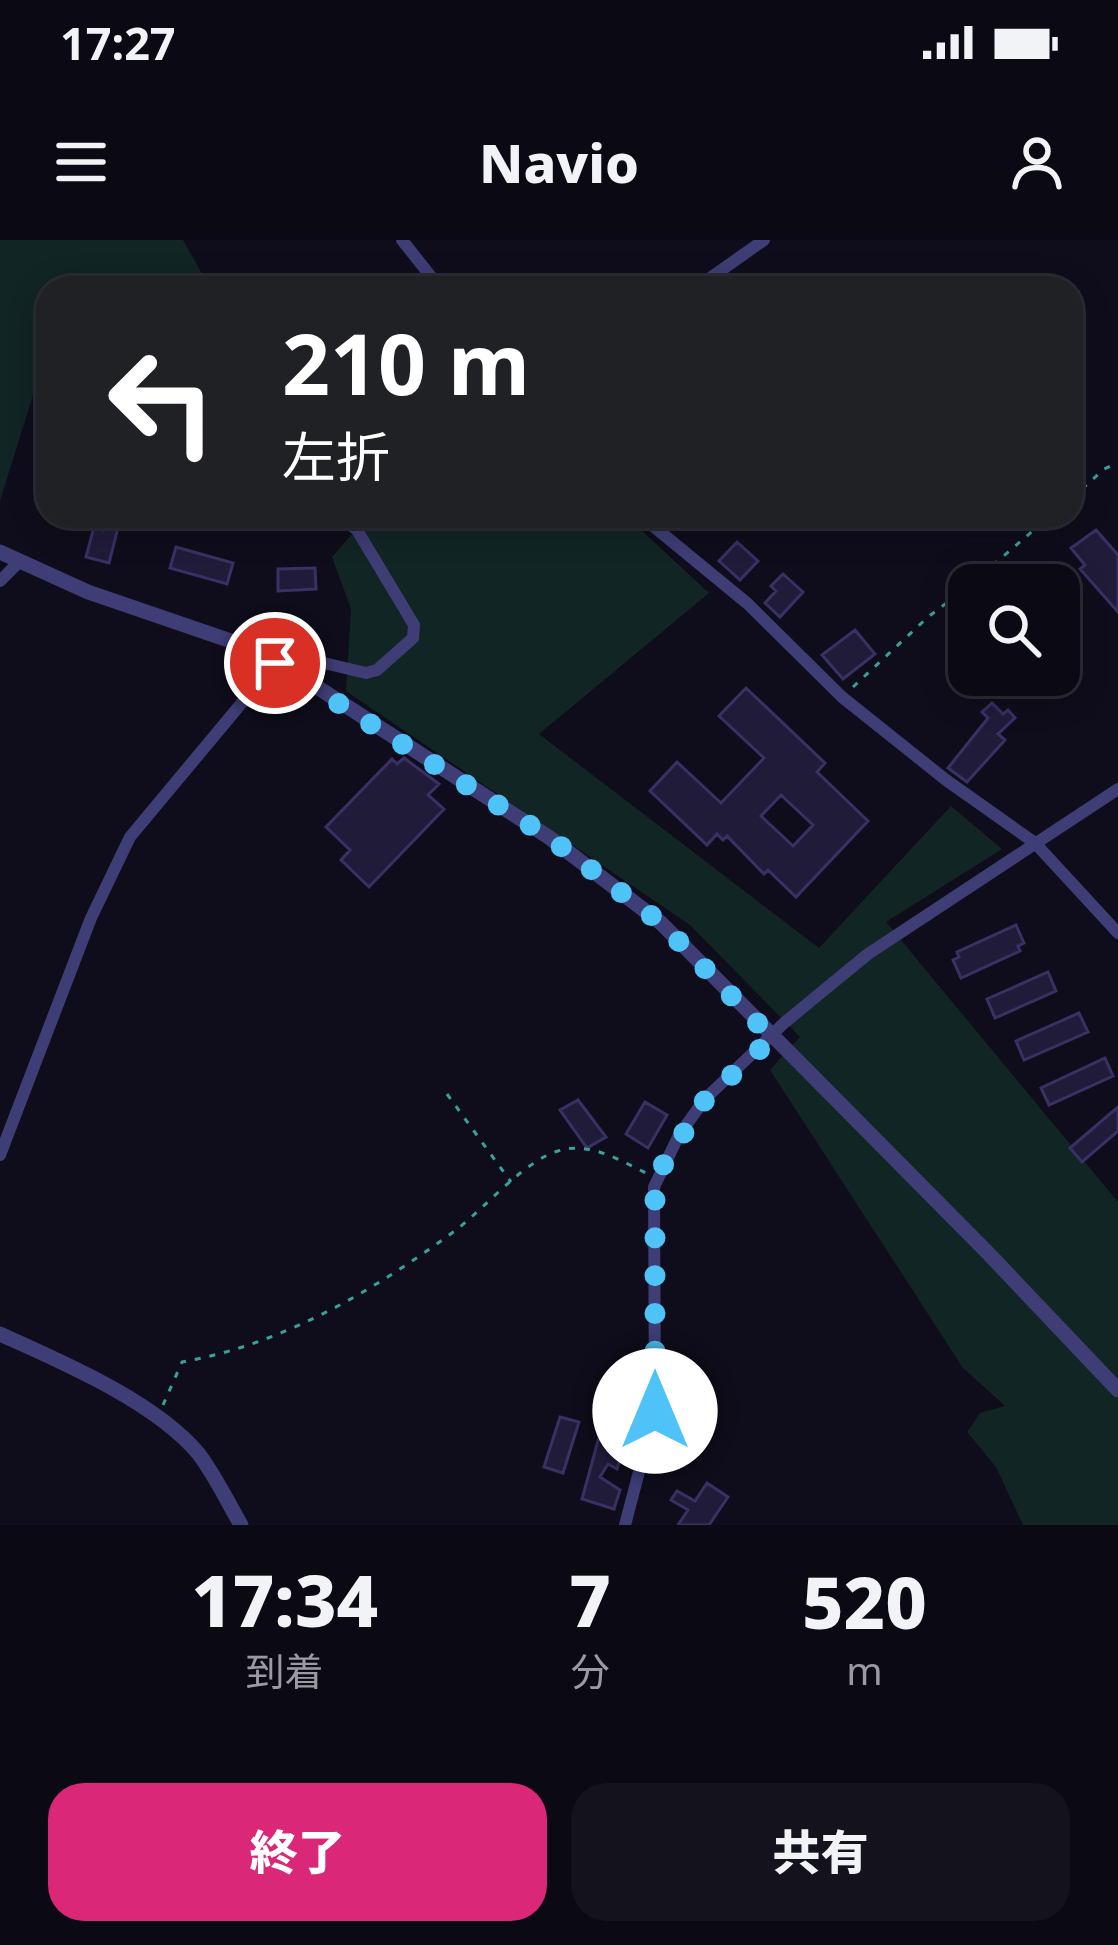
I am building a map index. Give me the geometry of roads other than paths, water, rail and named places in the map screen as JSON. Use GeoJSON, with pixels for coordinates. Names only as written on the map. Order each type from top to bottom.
{"type":"FeatureCollection","features":[{"type":"Feature","properties":{"kind":"street"},"geometry":{"type":"LineString","coordinates":[[402,240],[430,276]]}},
{"type":"Feature","properties":{"kind":"street"},"geometry":{"type":"LineString","coordinates":[[713,276],[764,240]]}},
{"type":"Feature","properties":{"kind":"street"},"geometry":{"type":"LineString","coordinates":[[296,674],[324,663],[365,673],[377,670],[413,638],[414,625],[354,528]]}},
{"type":"Feature","properties":{"kind":"street"},"geometry":{"type":"LineString","coordinates":[[655,528],[748,604],[842,698],[1035,843],[1118,933]]}},
{"type":"Feature","properties":{"kind":"street"},"geometry":{"type":"LineString","coordinates":[[0,552],[18,563],[231,641],[275,663],[550,838],[661,923],[1118,1390]]}},
{"type":"Feature","properties":{"kind":"street"},"geometry":{"type":"LineString","coordinates":[[0,581],[18,563]]}},
{"type":"Feature","properties":{"kind":"street"},"geometry":{"type":"LineString","coordinates":[[0,1155],[91,918],[130,838],[275,663]]}},
{"type":"Feature","properties":{"kind":"street"},"geometry":{"type":"LineString","coordinates":[[625,1525],[655,1411],[655,1178],[705,1100],[784,1023],[868,955],[1118,789]]}},
{"type":"Feature","properties":{"kind":"street"},"geometry":{"type":"LineString","coordinates":[[0,1334],[156,1417],[196,1450],[241,1525]]}}]}
